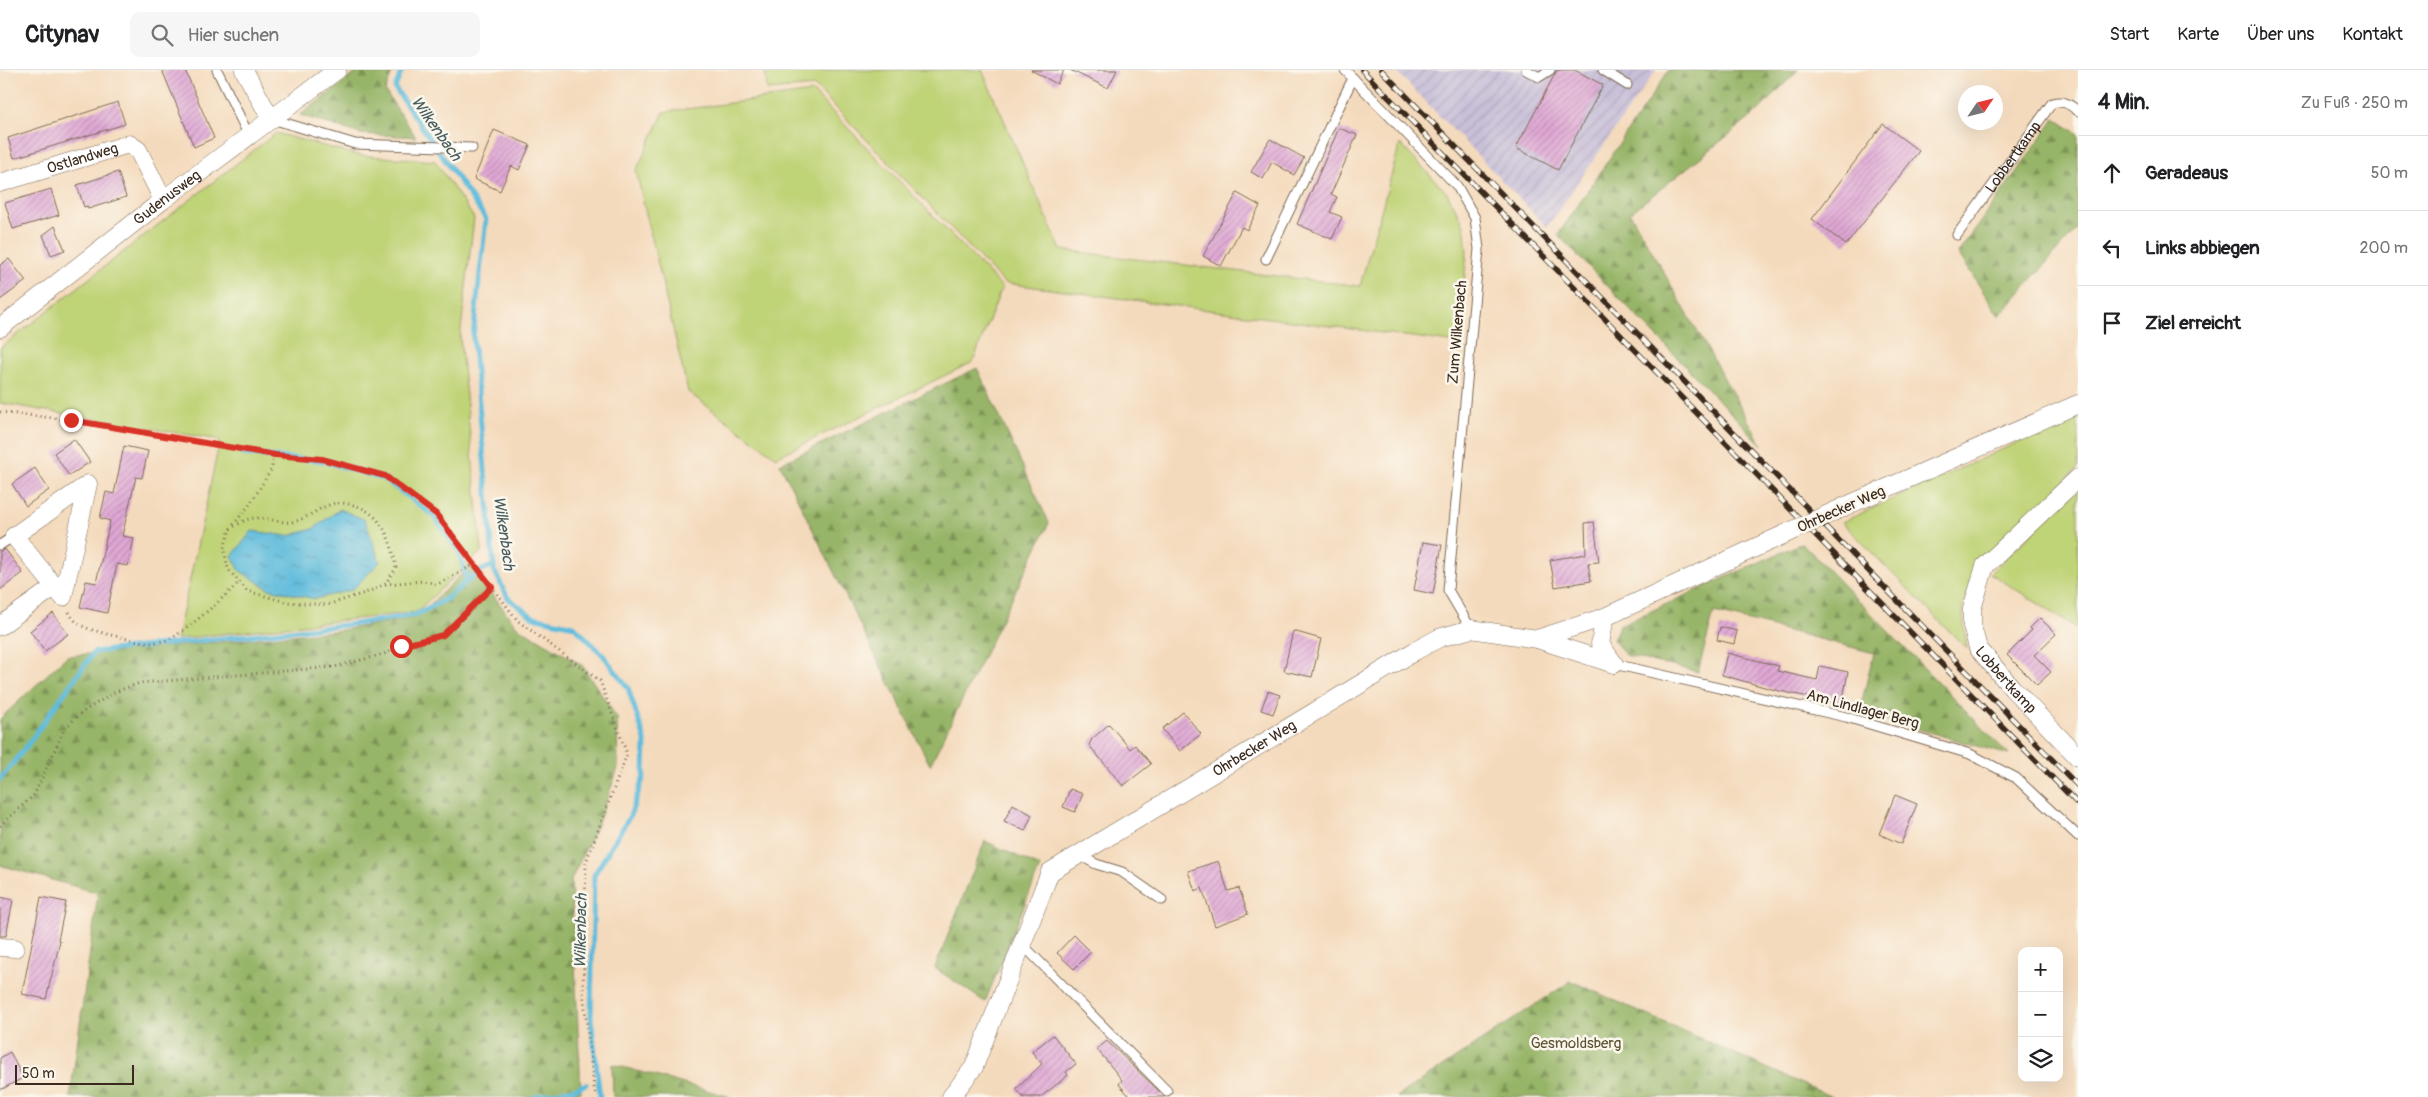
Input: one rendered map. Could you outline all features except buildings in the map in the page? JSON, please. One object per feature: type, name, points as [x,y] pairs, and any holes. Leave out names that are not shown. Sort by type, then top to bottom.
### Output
[{"type":"street","points":[[244,70],[271,119]]},
{"type":"street","name":"Gudenusweg","points":[[0,328],[163,200],[338,70]]},
{"type":"street","name":"Ostlandweg","points":[[0,183],[129,144],[138,150],[163,200]]},
{"type":"street","name":"Ohrbecker Weg","points":[[1537,640],[1605,617],[1846,506],[2078,404]]},
{"type":"street","name":"Lobbertkamp","points":[[2078,478],[1986,566],[1972,608],[1972,626],[1978,648],[2012,688],[2078,757]]},
{"type":"street","points":[[0,626],[58,592],[88,484],[7,540],[58,592]]},
{"type":"street","points":[[1605,617],[1600,644],[1614,664]]},
{"type":"street","name":"Ohrbecker Weg","points":[[951,1097],[974,1067],[1021,942],[1050,872],[1415,650],[1439,638],[1472,629],[1537,640],[1614,664]]},
{"type":"lane","points":[[217,70],[249,136]]},
{"type":"lane","name":"Zum Wilkenbach","points":[[1344,70],[1457,186],[1475,218],[1479,249],[1448,590],[1472,629]]},
{"type":"lane","points":[[1526,70],[1540,77],[1550,70]]},
{"type":"lane","points":[[1603,70],[1627,85]]},
{"type":"lane","points":[[1266,259],[1353,78]]},
{"type":"lane","name":"Lobbertkamp","points":[[1957,235],[2052,103],[2060,101],[2068,103],[2078,112]]},
{"type":"lane","points":[[271,119],[355,144],[472,148]]},
{"type":"lane","name":"Am Lindlager Berg","points":[[1614,664],[1846,717],[1970,754],[2016,778],[2078,836]]},
{"type":"lane","points":[[1079,855],[1096,864],[1122,872],[1162,900]]},
{"type":"lane","points":[[1021,942],[1167,1091]]},
{"type":"path","points":[[0,412],[71,420],[275,455],[322,459],[385,476],[436,514],[518,621],[600,681],[627,754],[586,862],[583,991],[596,1097]]},
{"type":"path","points":[[275,455],[271,470],[250,504],[230,529],[224,548],[228,569],[247,591],[286,602],[327,605],[368,592],[385,584],[423,581],[438,584],[474,564]]},
{"type":"path","points":[[230,529],[253,518],[284,522],[297,521],[338,503],[366,510],[383,525],[393,550],[396,568],[385,584]]},
{"type":"path","points":[[58,592],[73,620],[83,628],[124,638],[152,642],[168,639],[226,596],[239,582]]},
{"type":"path","points":[[0,826],[34,795],[65,728],[82,713],[115,692],[140,683],[334,667],[384,654],[401,646],[443,635],[492,587]]},
{"type":"shaded area","points":[[1395,70],[1656,70],[1547,227]]},
{"type":"green space","points":[[360,70],[393,70],[385,91],[416,137],[361,134],[300,115]]},
{"type":"green space","points":[[765,70],[982,70],[1061,250],[1360,286],[1400,144],[1447,193],[1464,225],[1467,252],[1458,343],[1004,283],[815,86],[767,90]]},
{"type":"green space","points":[[1669,70],[1798,70],[1754,115],[1630,213],[1762,445],[1558,235]]},
{"type":"green space","points":[[813,92],[1002,287],[973,362],[776,457],[688,392],[636,171],[664,112]]},
{"type":"green space","points":[[2055,118],[2078,134],[2078,228],[1999,316],[1958,253]]},
{"type":"green space","points":[[276,133],[357,155],[435,161],[474,218],[460,338],[482,551],[416,612],[177,639],[220,440],[0,403],[0,348]]},
{"type":"green space","points":[[977,368],[1049,523],[930,765],[780,464]]},
{"type":"green space","points":[[2078,415],[2078,468],[1981,562],[1962,608],[1967,649],[1842,522]]},
{"type":"green space","points":[[2078,489],[2078,629],[1990,573]]},
{"type":"green space","points":[[1802,543],[2009,755],[1859,712],[1874,653],[1714,612],[1698,672],[1625,655],[1613,639],[1620,625]]},
{"type":"green space","points":[[471,565],[516,626],[582,665],[617,718],[618,768],[600,818],[571,880],[581,1092],[560,1097],[70,1097],[98,893],[0,865],[0,719],[67,656],[336,631],[417,617]]},
{"type":"green space","points":[[985,841],[1040,867],[985,1002],[935,968]]},
{"type":"green space","name":"Gesmoldsberg","points":[[1571,981],[1832,1097],[1397,1097]]},
{"type":"green space","points":[[612,1064],[731,1097],[613,1097]]},
{"type":"water","points":[[340,509],[365,520],[380,562],[352,590],[315,599],[269,589],[240,571],[232,556],[252,531],[288,536],[313,529]]},
{"type":"waterway","name":"Wilkenbach","points":[[402,70],[395,88],[486,219],[473,337],[494,570],[508,598],[533,617],[574,626],[603,655],[628,688],[645,740],[644,776],[630,816],[594,875],[591,1017],[600,1097]]},
{"type":"waterway","points":[[243,454],[323,461],[384,479],[434,516],[459,552],[467,580]]},
{"type":"waterway","points":[[482,570],[494,565]]},
{"type":"waterway","points":[[0,779],[26,747],[94,652],[355,624],[415,615],[446,599],[478,572]]},
{"type":"waterway","points":[[535,1097],[578,1088],[586,1084]]},
{"type":"railway","points":[[1362,70],[2078,804]]},
{"type":"railway","points":[[1381,70],[2078,786]]},
{"type":"route","points":[[71,420],[275,455],[322,459],[385,476],[436,514],[492,587],[456,625],[443,635],[401,646]]}]
